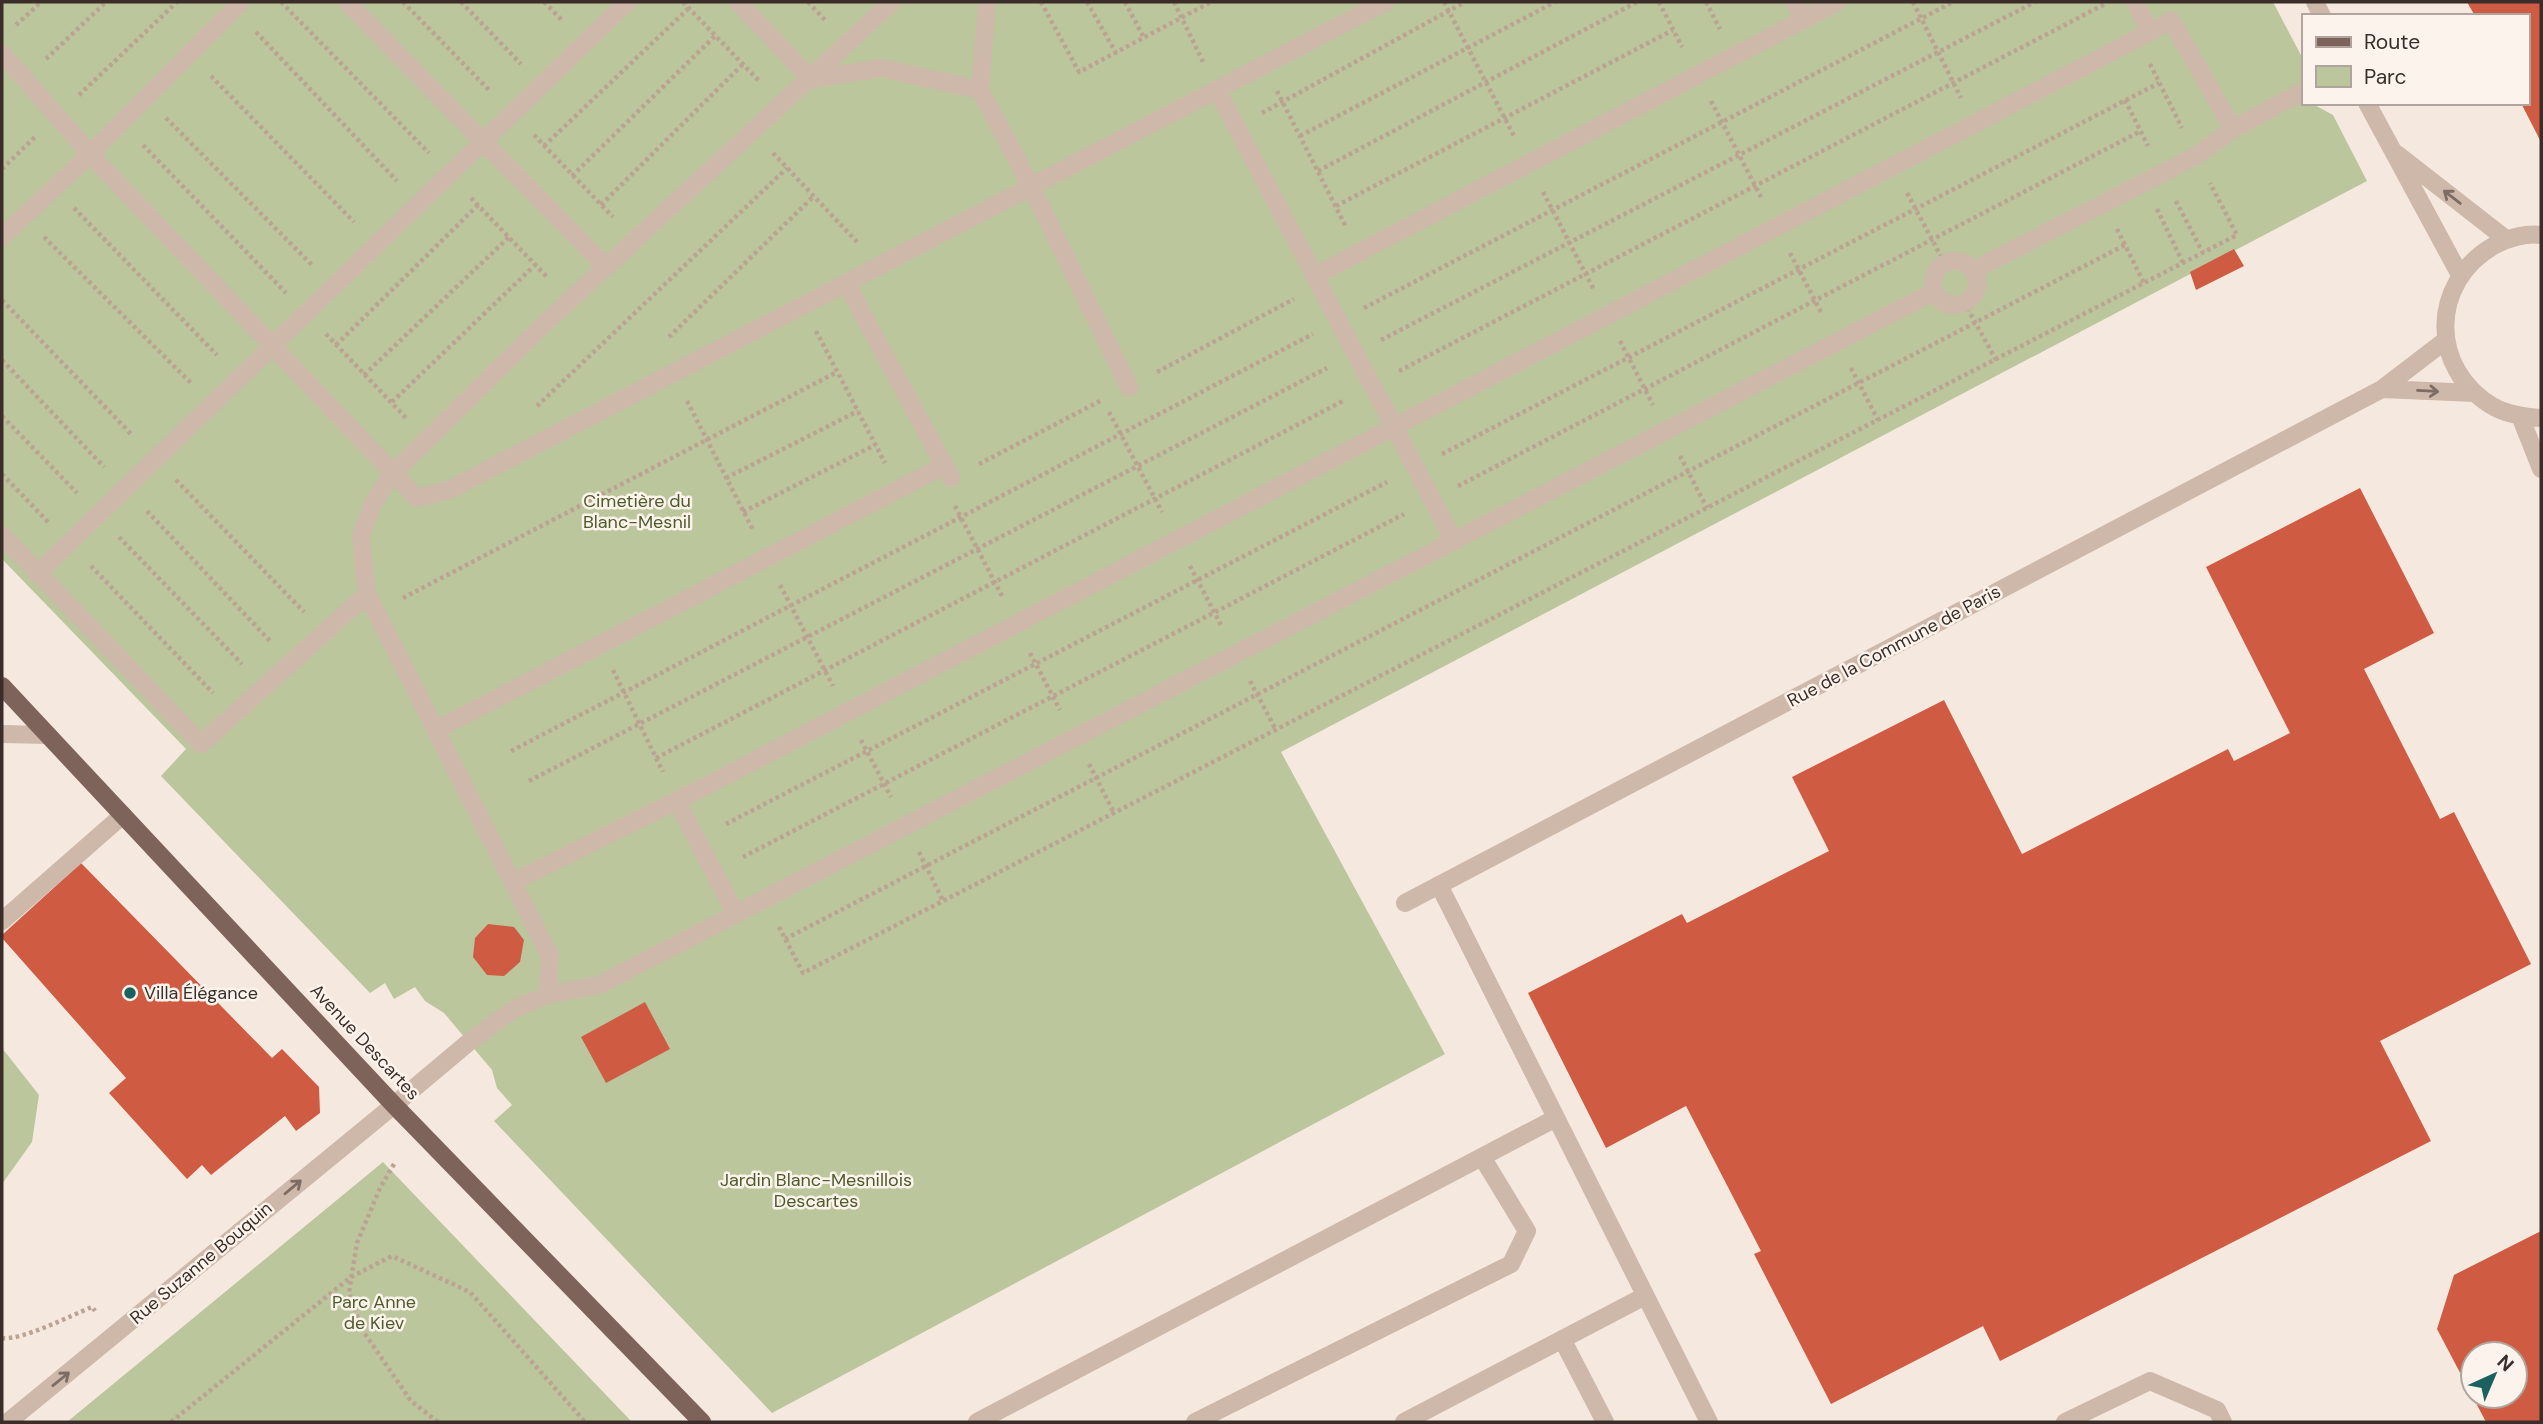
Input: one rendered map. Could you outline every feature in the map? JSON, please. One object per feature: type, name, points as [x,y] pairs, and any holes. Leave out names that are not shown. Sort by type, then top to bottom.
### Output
[{"type":"main road","name":"Avenue Descartes","points":[[2,686],[394,1105],[702,1422]]},
{"type":"street","points":[[347,2],[606,267]]},
{"type":"street","points":[[37,574],[627,2]]},
{"type":"street","points":[[738,2],[811,79]]},
{"type":"street","points":[[547,995],[550,956],[367,594],[361,536],[373,503],[392,474],[542,326],[892,2]]},
{"type":"street","points":[[987,2],[981,90],[1129,387]]},
{"type":"street","points":[[2,53],[90,154],[417,498],[449,490],[1385,2]]},
{"type":"street","points":[[1794,2],[1804,18]]},
{"type":"street","points":[[1315,275],[1837,2]]},
{"type":"street","points":[[2135,2],[2144,35]]},
{"type":"street","points":[[2,237],[90,154],[238,5]]},
{"type":"street","points":[[513,882],[847,712],[2171,20],[2234,129]]},
{"type":"street","points":[[811,79],[882,68],[981,90]]},
{"type":"street","points":[[1217,90],[1454,541]]},
{"type":"street","points":[[1974,270],[2196,156],[2234,129],[2302,92]]},
{"type":"street","points":[[2368,105],[2460,275]]},
{"type":"street","points":[[2391,149],[2506,239]]},
{"type":"street","points":[[2541,235],[2506,239],[2480,254],[2460,275],[2450,295],[2445,317],[2446,340],[2456,369],[2474,393],[2496,408],[2521,416],[2541,418]]},
{"type":"street","points":[[1951,260],[1964,261],[1974,270],[1978,285],[1972,299],[1958,306],[1943,303],[1933,292],[1932,278],[1938,266],[1951,260]]},
{"type":"street","points":[[436,730],[898,489],[948,472],[846,283]]},
{"type":"street","name":"Rue Suzanne Bouquin","points":[[8,1422],[469,1042],[514,1009],[547,995],[599,985],[1933,292]]},
{"type":"street","name":"Rue de la Commune de Paris","points":[[1405,903],[2382,389],[2446,340]]},
{"type":"street","points":[[2382,389],[2474,393]]},
{"type":"street","points":[[2521,416],[2541,469]]},
{"type":"street","points":[[2,535],[201,744],[367,594]]},
{"type":"street","points":[[2,734],[48,734]]},
{"type":"street","points":[[676,800],[736,914]]},
{"type":"street","points":[[2,921],[123,815]]},
{"type":"street","points":[[1439,886],[1709,1422]]},
{"type":"street","points":[[977,1422],[1556,1118]]},
{"type":"street","points":[[1195,1422],[1511,1265],[1527,1231],[1482,1157]]},
{"type":"street","points":[[1404,1422],[1437,1415],[1563,1339],[1645,1296]]},
{"type":"street","points":[[1563,1339],[1605,1422]]},
{"type":"street","points":[[2065,1422],[2150,1381],[2217,1410],[2223,1422]]},
{"type":"path","points":[[11,29],[40,2]]},
{"type":"path","points":[[25,79],[106,2]]},
{"type":"path","points":[[2,169],[177,2]]},
{"type":"path","points":[[461,2],[541,85]]},
{"type":"path","points":[[683,2],[783,105]]},
{"type":"path","points":[[1041,2],[1079,72],[1212,2]]},
{"type":"path","points":[[1087,2],[1116,53]]},
{"type":"path","points":[[1125,2],[1144,38]]},
{"type":"path","points":[[1174,2],[1217,90]]},
{"type":"path","points":[[1444,2],[1707,508]]},
{"type":"path","points":[[1236,127],[1465,2]]},
{"type":"path","points":[[1300,136],[1555,2]]},
{"type":"path","points":[[1318,171],[1637,2]]},
{"type":"path","points":[[1913,2],[1974,124]]},
{"type":"path","points":[[511,751],[1953,2]]},
{"type":"path","points":[[529,781],[2035,2]]},
{"type":"path","points":[[238,5],[419,204]]},
{"type":"path","points":[[544,146],[689,8]]},
{"type":"path","points":[[1336,206],[1673,30]]},
{"type":"path","points":[[765,899],[803,973],[2237,235],[2196,156],[2144,35]]},
{"type":"path","points":[[572,176],[715,36]]},
{"type":"path","points":[[190,54],[377,245]]},
{"type":"path","points":[[601,205],[743,64]]},
{"type":"path","points":[[1264,65],[1359,252]]},
{"type":"path","points":[[146,98],[334,287]]},
{"type":"path","points":[[121,122],[427,440]]},
{"type":"path","points":[[754,131],[879,265]]},
{"type":"path","points":[[1893,166],[1944,263]]},
{"type":"path","points":[[528,414],[787,167]]},
{"type":"path","points":[[2144,183],[2183,263]]},
{"type":"path","points":[[54,188],[240,378]]},
{"type":"path","points":[[665,341],[814,196]]},
{"type":"path","points":[[2105,203],[2144,283]]},
{"type":"path","points":[[336,345],[478,205]]},
{"type":"path","points":[[24,216],[213,404]]},
{"type":"path","points":[[364,375],[509,237]]},
{"type":"path","points":[[785,939],[2125,245]]},
{"type":"path","points":[[392,402],[536,265]]},
{"type":"path","points":[[1964,302],[1996,360]]},
{"type":"path","points":[[803,305],[898,489]]},
{"type":"path","points":[[376,612],[837,372]]},
{"type":"path","points":[[673,373],[943,901]]},
{"type":"path","points":[[726,478],[858,411]]},
{"type":"path","points":[[2,416],[264,687]]},
{"type":"path","points":[[743,512],[875,445]]},
{"type":"path","points":[[2,474],[233,714]]},
{"type":"path","points":[[600,645],[676,800]]},
{"type":"path","points":[[394,1164],[380,1188],[357,1243],[349,1292],[360,1328],[411,1401],[438,1422]]},
{"type":"path","points":[[171,1422],[351,1277],[392,1256],[470,1292],[585,1422]]},
{"type":"path","points":[[2,1338],[24,1334],[92,1307],[115,1335]]},
{"type":"green space","name":"Cimetière du Blanc-Mesnil","points":[[2,2],[2273,2],[2302,57],[2302,105],[2315,105],[2333,115],[2367,181],[1281,752],[1445,1054],[772,1413],[494,1121],[512,1105],[497,1088],[492,1070],[444,1013],[425,1001],[415,987],[394,999],[385,983],[370,993],[161,776],[186,749],[2,559]]},
{"type":"green space","points":[[2,1048],[39,1095],[32,1142],[2,1184]]},
{"type":"green space","name":"Parc Anne de Kiev","points":[[383,1162],[632,1422],[67,1422]]},
{"type":"building","points":[[2467,2],[2541,2],[2541,142],[2522,105],[2529,105],[2529,14],[2474,14]]},
{"type":"building","points":[[2234,249],[2244,266],[2196,290],[2190,272]]},
{"type":"building","points":[[2360,488],[2434,633],[2364,669],[2440,819],[2454,812],[2531,964],[2380,1041],[2431,1141],[2000,1361],[1983,1326],[1831,1404],[1754,1254],[1761,1251],[1686,1106],[1606,1148],[1528,993],[1682,914],[1687,923],[1829,851],[1792,777],[1944,700],[2022,854],[2228,749],[2234,761],[2290,733],[2206,567]]},
{"type":"building","name":"Villa Élégance","points":[[81,863],[272,1058],[282,1049],[319,1087],[320,1113],[296,1131],[285,1116],[211,1175],[202,1165],[187,1179],[109,1093],[126,1078],[2,938],[2,935]]},
{"type":"building","points":[[488,924],[514,927],[524,940],[520,962],[504,976],[487,975],[473,957],[475,938]]},
{"type":"building","points":[[645,1002],[670,1049],[606,1083],[581,1037]]},
{"type":"building","points":[[2541,1231],[2541,1422],[2486,1422],[2480,1410],[2529,1410],[2529,1340],[2459,1340],[2459,1371],[2437,1329],[2454,1275]]},
{"type":"place","name":"Villa Élégance","points":[[130,993]]},
{"type":"park label","name":"Jardin Blanc-Mesnillois Descartes","points":[[816,1190]]}]
